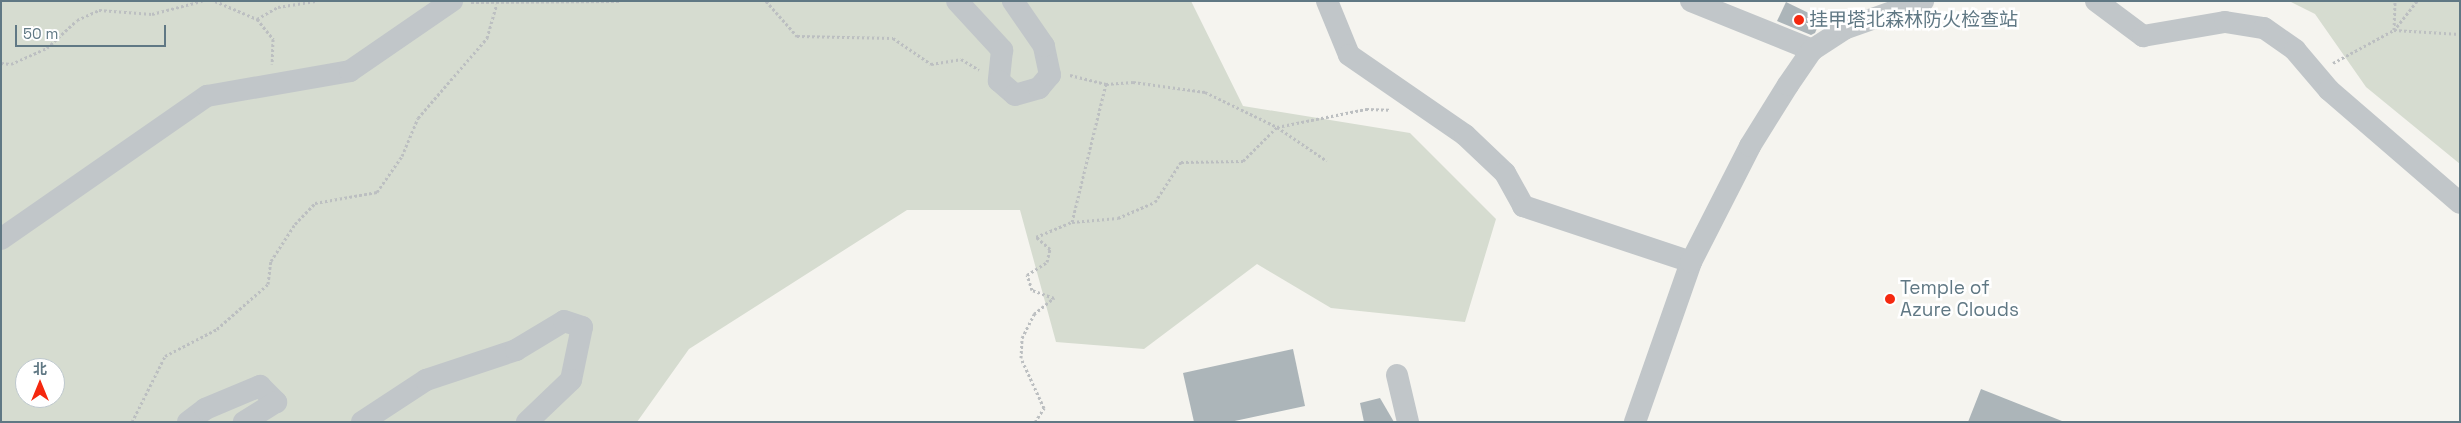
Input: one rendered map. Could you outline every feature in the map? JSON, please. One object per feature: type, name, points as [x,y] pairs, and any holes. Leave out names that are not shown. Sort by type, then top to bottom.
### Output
[{"type":"street","points":[[957,1],[1002,50],[999,81],[1015,94],[1039,88],[1050,75],[1044,46],[1013,1]]},
{"type":"street","points":[[1327,1],[1349,55],[1426,110],[1465,135],[1505,173],[1524,206],[1691,262]]},
{"type":"street","points":[[1690,1],[1812,50]]},
{"type":"street","points":[[1635,422],[1691,262],[1750,146],[1812,50],[1844,30],[1923,1]]},
{"type":"street","points":[[2096,1],[2143,36],[2226,22],[2264,28],[2296,50],[2321,76],[2329,90],[2460,203]]},
{"type":"street","points":[[1,239],[207,96],[350,71],[451,2]]},
{"type":"street","points":[[362,422],[426,380],[516,350],[564,322],[582,326],[571,380],[527,422]]},
{"type":"street","points":[[1397,375],[1408,422]]},
{"type":"street","points":[[188,422],[204,409],[260,386],[276,402],[244,422]]},
{"type":"path","points":[[1,63],[11,64],[47,48],[78,20],[99,10],[152,14],[202,1]]},
{"type":"path","points":[[215,1],[257,19],[273,39],[273,62],[260,87]]},
{"type":"path","points":[[257,19],[278,7],[316,1]]},
{"type":"path","points":[[451,2],[497,4],[620,1]]},
{"type":"path","points":[[766,1],[797,36],[892,38],[931,64],[962,60],[999,81]]},
{"type":"path","points":[[2394,30],[2395,1]]},
{"type":"path","points":[[2321,76],[2338,58],[2394,30],[2417,1]]},
{"type":"path","points":[[132,422],[165,356],[217,329],[268,284],[271,262],[294,224],[315,203],[377,192],[402,156],[418,118],[488,38],[497,4]]},
{"type":"path","points":[[2394,30],[2460,34]]},
{"type":"path","points":[[1050,75],[1106,84],[1133,82],[1205,92],[1277,127],[1327,161]]},
{"type":"path","points":[[1072,222],[1106,84]]},
{"type":"path","points":[[1035,422],[1044,408],[1021,358],[1022,338],[1034,314],[1054,298],[1032,290],[1027,275],[1047,262],[1050,249],[1036,237],[1072,222],[1118,218],[1156,202],[1181,162],[1243,161],[1277,127],[1366,109],[1426,110]]},
{"type":"shaded area","points":[[1,1],[1191,1],[1243,106],[1410,133],[1496,219],[1465,322],[1331,308],[1257,264],[1144,349],[1056,342],[1020,210],[907,210],[689,349],[637,422],[1,422]]},
{"type":"shaded area","points":[[2289,1],[2460,1],[2460,164],[2366,87],[2315,14]]},
{"type":"building","name":"挂甲塔北森林防火检查站","points":[[1786,2],[1821,19],[1815,33],[1811,35],[1777,21]]},
{"type":"building","points":[[1293,349],[1305,406],[1230,422],[1194,422],[1183,373]]},
{"type":"building","points":[[1981,389],[2062,421],[2062,422],[1968,422]]},
{"type":"building","points":[[1380,398],[1394,422],[1364,422],[1360,403]]},
{"type":"place","name":"挂甲塔北森林防火检查站","points":[[1799,20]]},
{"type":"place","name":"Temple of Azure Clouds","points":[[1890,299]]}]
